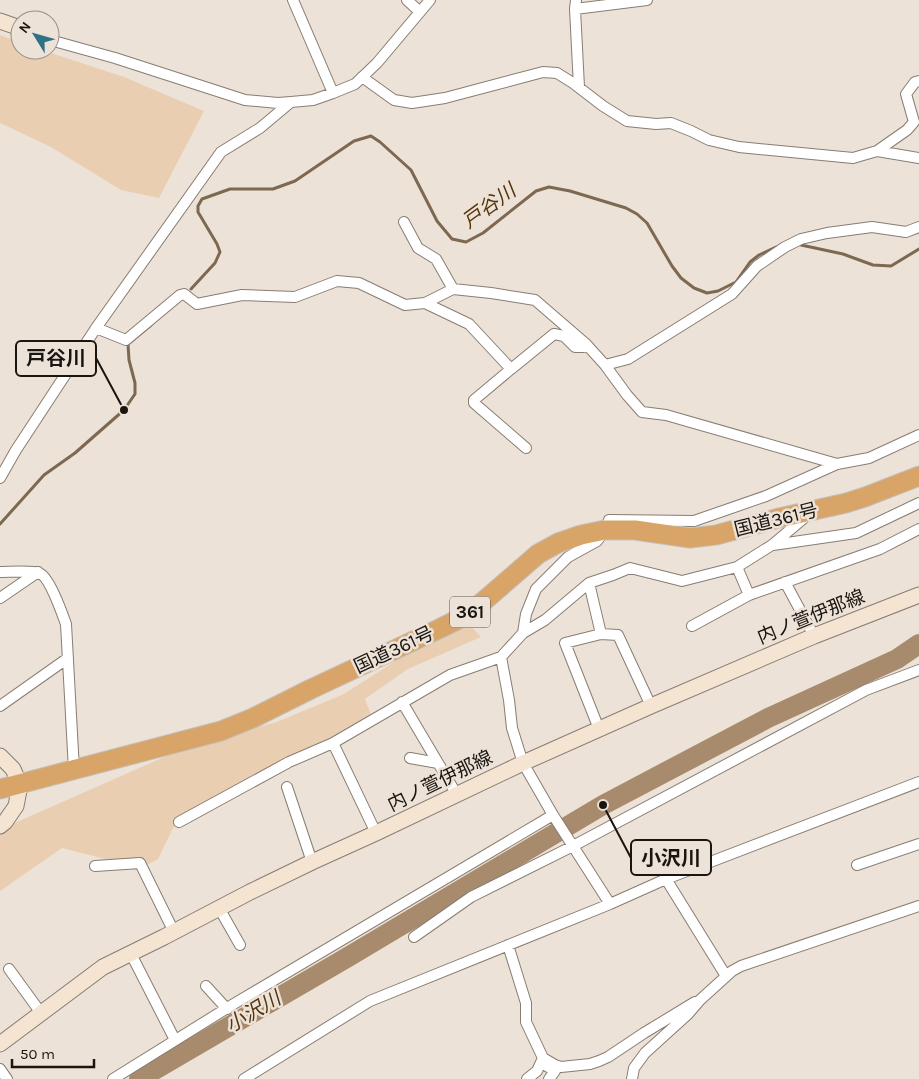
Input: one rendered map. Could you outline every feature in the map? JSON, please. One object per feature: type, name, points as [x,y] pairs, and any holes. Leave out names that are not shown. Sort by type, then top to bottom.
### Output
[{"type":"highway","name":"国道361号","points":[[0,789],[222,731],[253,718],[311,688],[465,616],[538,554],[558,543],[605,530],[634,530],[690,538],[716,536],[865,497],[919,476]]},
{"type":"main road","name":"内ノ萱伊那線","points":[[0,1044],[103,967],[312,862],[376,834],[523,763],[651,706],[814,636],[919,595]]},
{"type":"main road","points":[[0,756],[13,770],[20,785],[16,806],[0,826]]},
{"type":"street","points":[[293,0],[333,93]]},
{"type":"street","points":[[408,0],[420,12]]},
{"type":"street","points":[[60,43],[115,58],[245,100],[278,103],[313,100],[355,84],[377,63],[430,0]]},
{"type":"street","points":[[579,88],[575,4],[647,0]]},
{"type":"street","points":[[362,77],[394,100],[412,103],[445,98],[543,72],[557,73],[602,106],[627,121],[656,124],[671,123],[691,130],[709,140],[739,147],[853,158],[877,151],[907,130],[914,122],[906,94],[915,82],[919,81]]},
{"type":"street","points":[[0,478],[16,450],[96,328],[221,152],[260,128],[291,102]]},
{"type":"street","points":[[877,151],[919,158]]},
{"type":"street","points":[[404,222],[418,248],[436,259],[453,289]]},
{"type":"street","points":[[605,365],[628,359],[732,294],[757,266],[785,247],[801,239],[827,233],[872,227],[906,232],[919,227]]},
{"type":"street","points":[[96,328],[126,340],[180,295],[184,294],[197,304],[242,295],[295,297],[337,280],[359,283],[405,305],[425,303],[453,289],[535,300],[586,344],[642,412],[666,415],[837,464]]},
{"type":"street","points":[[425,303],[469,324],[511,369]]},
{"type":"street","points":[[526,448],[474,403],[474,400],[554,334],[564,336],[575,347],[586,344]]},
{"type":"street","points":[[523,633],[526,614],[536,589],[568,557],[598,541],[605,530],[608,520],[694,521],[766,496],[837,464],[869,458],[919,435]]},
{"type":"street","points":[[772,546],[856,532],[919,503]]},
{"type":"street","points":[[178,822],[289,762],[333,743],[450,675],[501,657],[523,633],[545,620],[589,583],[613,576],[630,568],[682,581],[736,567],[772,546],[803,519],[807,512]]},
{"type":"street","points":[[692,626],[748,595],[880,549],[919,528]]},
{"type":"street","points":[[736,567],[748,595]]},
{"type":"street","points":[[0,572],[38,572],[45,576],[61,610],[66,624],[74,770]]},
{"type":"street","points":[[0,598],[38,572]]},
{"type":"street","points":[[785,582],[814,636]]},
{"type":"street","points":[[589,583],[601,634]]},
{"type":"street","points":[[599,729],[564,643],[601,634],[618,636],[651,706]]},
{"type":"street","points":[[501,657],[510,700],[512,728],[523,763],[610,904]]},
{"type":"street","points":[[0,706],[68,658]]},
{"type":"street","points":[[414,937],[471,897],[573,846],[866,690],[919,670]]},
{"type":"street","points":[[402,702],[457,795]]},
{"type":"street","points":[[333,743],[376,834]]},
{"type":"street","points":[[410,758],[438,763]]},
{"type":"street","points":[[244,1079],[370,1002],[610,904],[666,879],[919,782]]},
{"type":"street","points":[[287,787],[312,862]]},
{"type":"street","points":[[113,1079],[175,1040],[554,816]]},
{"type":"street","points":[[857,864],[919,844]]},
{"type":"street","points":[[95,866],[140,863],[174,932]]},
{"type":"street","points":[[666,879],[726,976]]},
{"type":"street","points":[[632,1079],[634,1068],[645,1054],[732,971],[741,966],[919,906]]},
{"type":"street","points":[[219,908],[240,946]]},
{"type":"street","points":[[508,945],[526,1003],[526,1022],[542,1061],[555,1071],[549,1079]]},
{"type":"street","points":[[131,954],[175,1040]]},
{"type":"street","points":[[9,969],[41,1013]]},
{"type":"street","points":[[206,986],[227,1009]]},
{"type":"street","points":[[542,1061],[561,1067],[590,1064],[599,1061],[700,1000]]},
{"type":"street","points":[[526,1079],[537,1071],[542,1061]]},
{"type":"street","points":[[0,1069],[8,1079]]},
{"type":"shaded area","points":[[0,35],[10,38],[10,60],[60,60],[60,56],[124,77],[204,111],[159,198],[121,190],[51,147],[0,123]]},
{"type":"shaded area","points":[[468,623],[481,637],[408,669],[365,699],[371,715],[358,730],[271,766],[173,828],[158,859],[141,868],[62,848],[0,891],[0,833],[17,822],[189,746],[277,722],[344,694],[431,638]]},
{"type":"waterway","name":"戸谷川","points":[[191,289],[215,263],[220,252],[198,212],[198,206],[202,199],[230,189],[273,189],[295,181],[354,141],[371,136],[411,170],[437,221],[452,239],[466,242],[483,233],[536,191],[549,187],[570,191],[626,208],[637,214],[647,223],[681,278],[694,288],[707,293],[718,291],[736,282],[750,262],[759,255],[776,247]]},
{"type":"waterway","name":"戸谷川","points":[[801,245],[843,254],[873,265],[891,266],[919,249]]},
{"type":"waterway","name":"戸谷川","points":[[0,524],[44,475],[75,453],[124,410],[135,394],[135,383],[129,360],[128,344],[151,325]]},
{"type":"waterway","name":"小沢川","points":[[139,1079],[603,805],[768,718],[897,659],[919,644]]},
{"type":"place","name":"戸谷川","points":[[124,410]]},
{"type":"place","name":"小沢川","points":[[603,805]]}]
